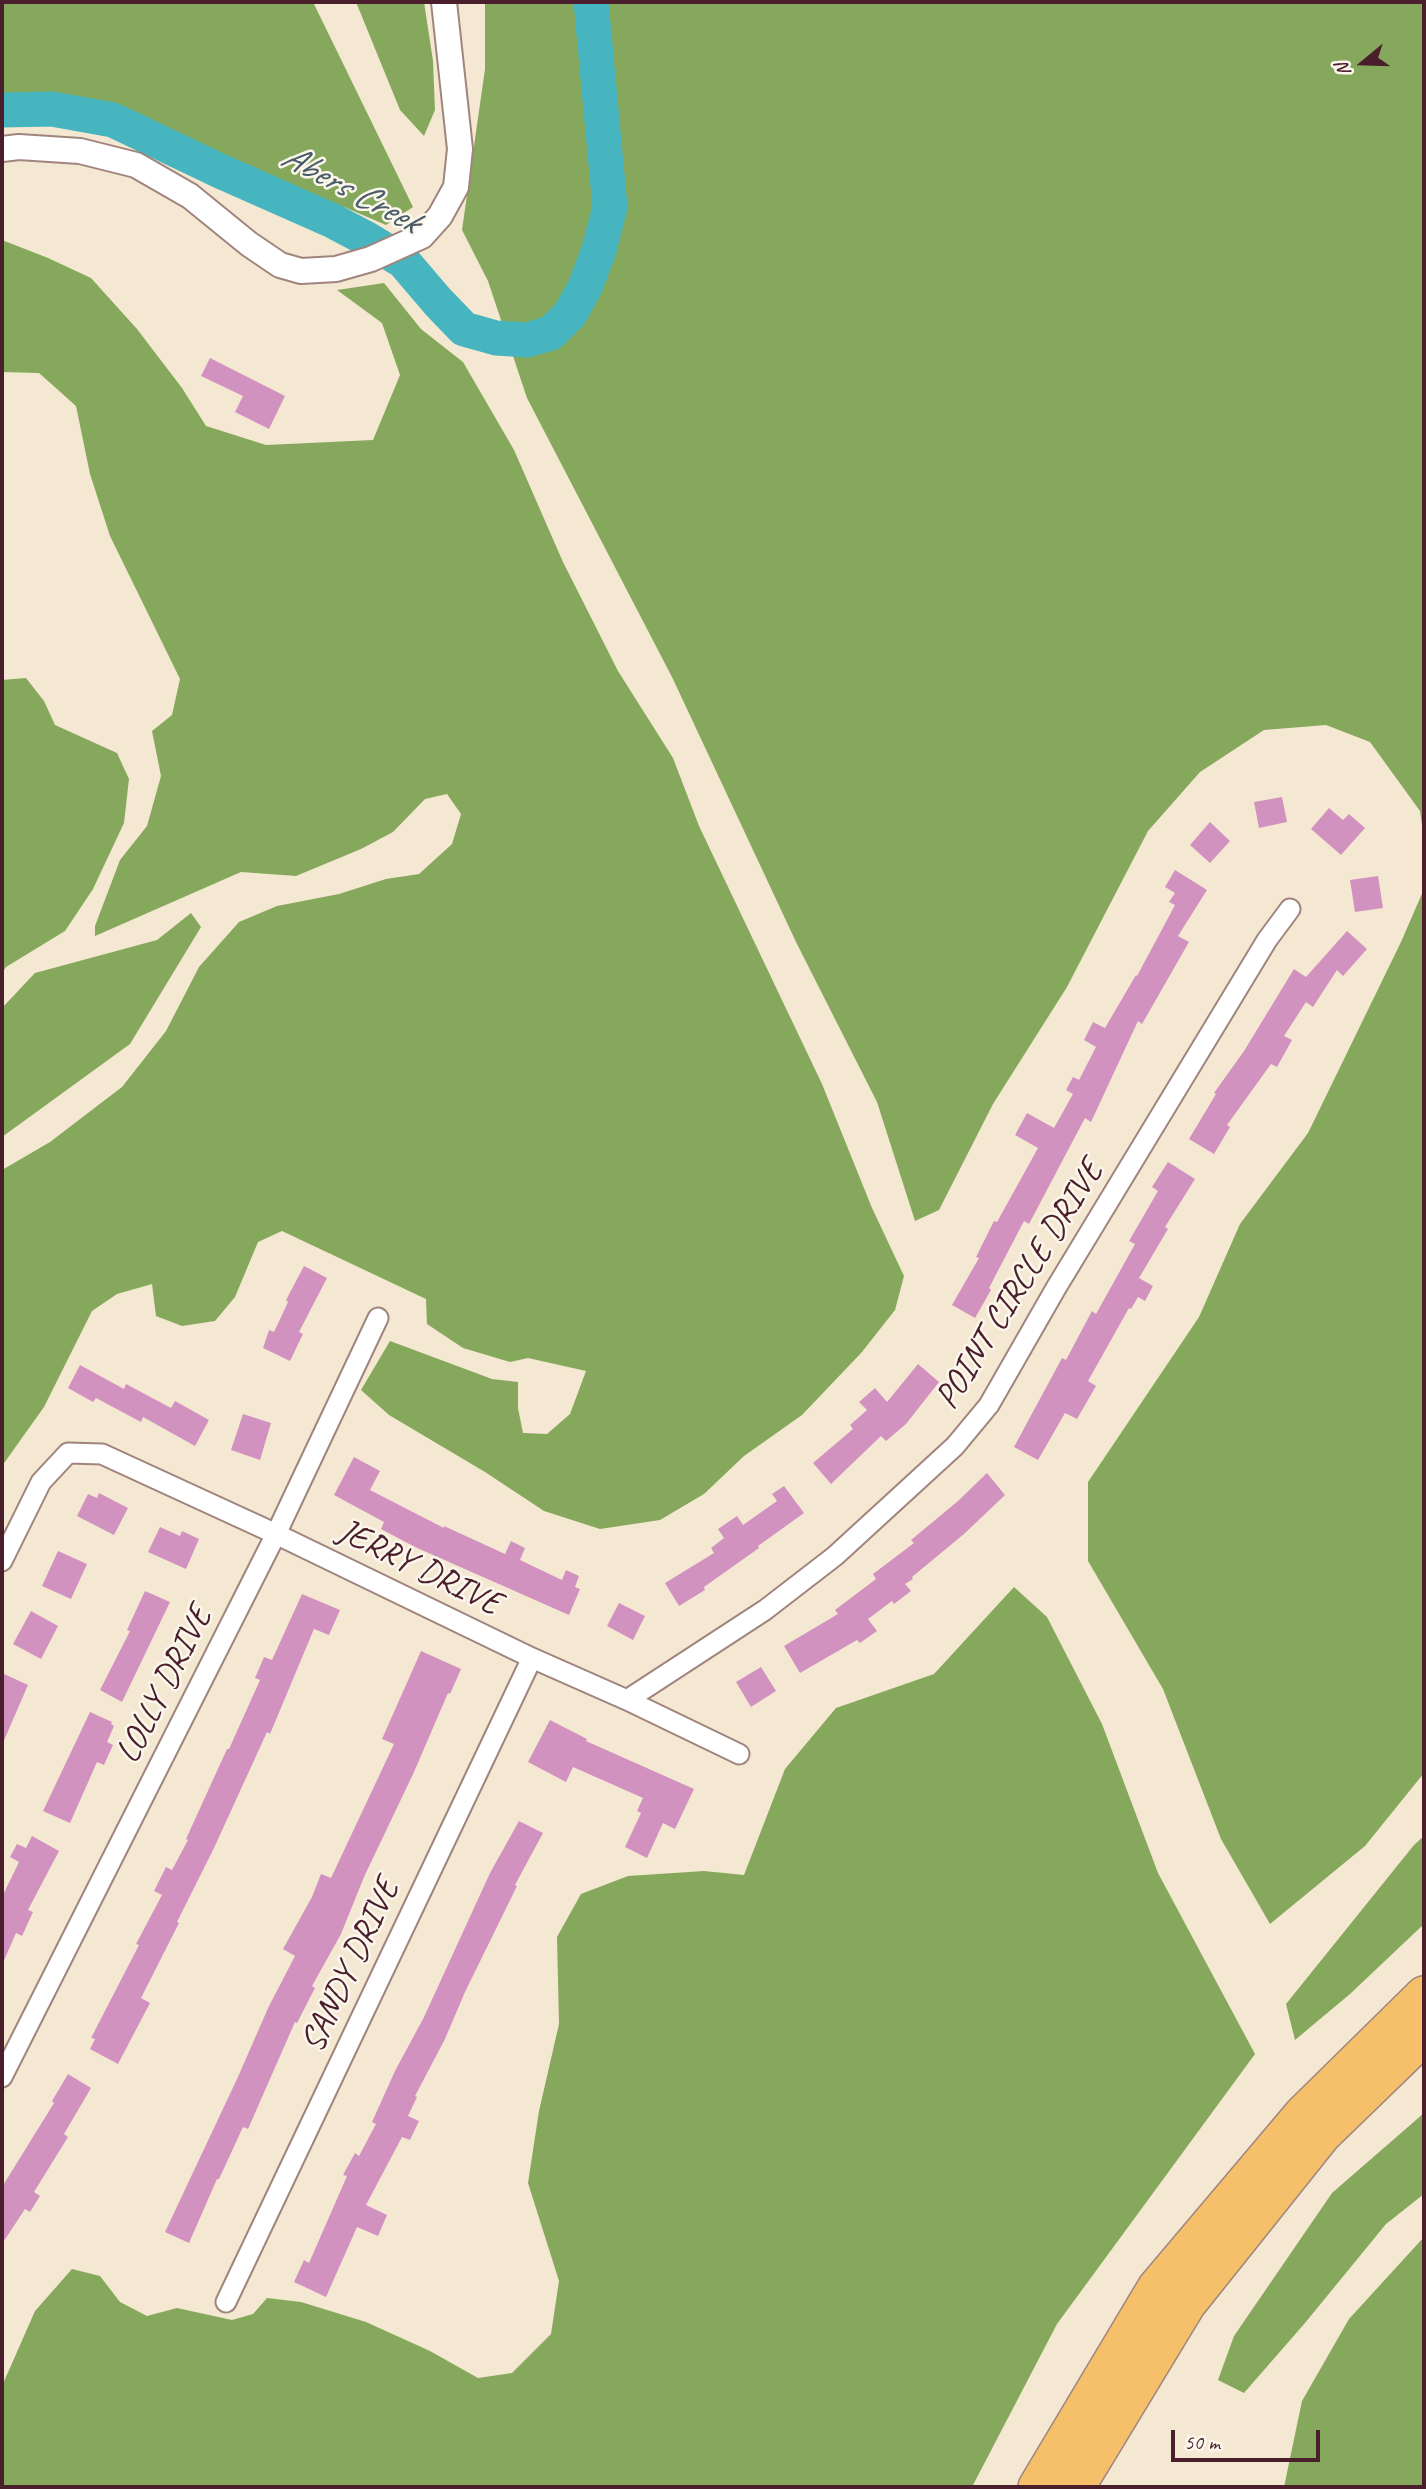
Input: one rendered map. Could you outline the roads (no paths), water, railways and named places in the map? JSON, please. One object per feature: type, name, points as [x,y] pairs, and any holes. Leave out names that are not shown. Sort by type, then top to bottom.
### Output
[{"type":"highway","points":[[1037,2487],[1156,2288],[1303,2114],[1424,1996]]},
{"type":"highway","points":[[1076,2487],[1187,2304],[1322,2135],[1424,2036]]},
{"type":"street","points":[[2,149],[19,147],[80,151],[136,165],[190,196],[249,244],[280,265],[301,271],[336,268],[371,259],[422,236],[440,216],[456,187],[460,149],[444,2]]},
{"type":"street","name":"POINT CIRCLE DRIVE","points":[[627,1700],[765,1610],[825,1563],[955,1446],[989,1405],[1056,1288],[1267,940],[1290,909]]},
{"type":"street","name":"LOLLY DRIVE","points":[[2,2077],[276,1534],[378,1318]]},
{"type":"street","name":"JERRY DRIVE","points":[[2,1561],[41,1482],[68,1454],[102,1454],[739,1754]]},
{"type":"street","name":"SANDY DRIVE","points":[[226,2302],[532,1658]]},
{"type":"waterway","name":"Abers Creek","points":[[2,110],[52,109],[113,120],[367,239],[403,261],[464,329],[496,338],[527,340],[551,333],[570,314],[585,287],[599,250],[610,207],[591,2]]}]
